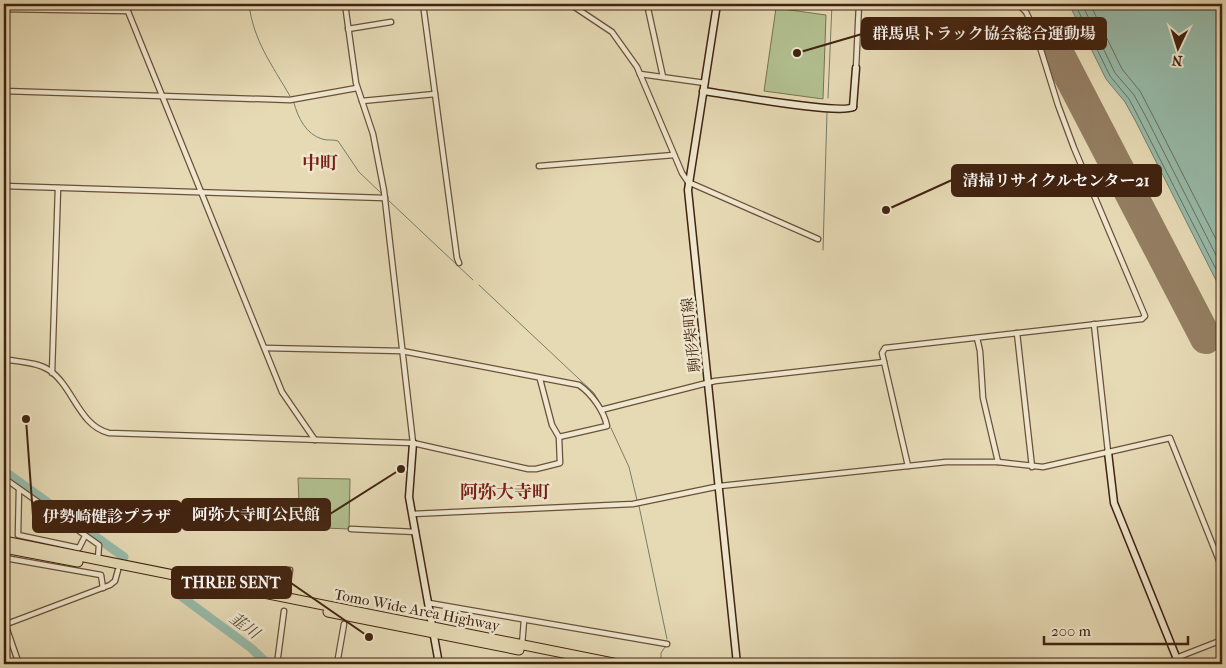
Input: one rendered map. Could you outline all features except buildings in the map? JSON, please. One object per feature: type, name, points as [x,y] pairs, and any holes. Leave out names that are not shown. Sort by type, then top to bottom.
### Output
[{"type":"highway","name":"Tomo Wide Area Highway","points":[[4,541],[286,598],[586,664]]},
{"type":"highway","name":"Tomo Wide Area Highway","points":[[4,548],[618,664]]},
{"type":"main road","name":"駒形柴町線","points":[[717,4],[688,182],[737,664]]},
{"type":"main road","points":[[704,87],[820,107],[850,109],[853,106],[856,68]]},
{"type":"main road","points":[[412,443],[409,485],[412,514],[439,664]]},
{"type":"main road","points":[[1108,452],[1114,503],[1177,661]]},
{"type":"street","points":[[125,4],[282,392],[315,440]]},
{"type":"street","points":[[345,4],[357,88],[378,154],[385,198],[412,443]]},
{"type":"street","points":[[423,4],[459,263]]},
{"type":"street","points":[[572,4],[612,32],[640,74],[674,155],[688,182],[818,239]]},
{"type":"street","points":[[647,4],[663,77]]},
{"type":"street","points":[[856,68],[859,4]]},
{"type":"street","points":[[908,466],[882,353],[885,348],[1142,319],[1144,315],[1074,148],[1058,105],[1035,31],[1026,12],[1018,4]]},
{"type":"street","points":[[4,9],[128,12]]},
{"type":"street","points":[[348,29],[391,22]]},
{"type":"street","points":[[640,74],[663,77],[704,87]]},
{"type":"street","points":[[4,91],[290,100],[357,88]]},
{"type":"street","points":[[362,102],[435,94]]},
{"type":"street","points":[[539,166],[674,155]]},
{"type":"street","points":[[4,186],[385,198]]},
{"type":"street","points":[[52,373],[58,188]]},
{"type":"street","points":[[1094,324],[1108,452]]},
{"type":"street","points":[[1017,333],[1032,467]]},
{"type":"street","points":[[977,338],[980,351],[982,398],[998,462]]},
{"type":"street","points":[[264,348],[402,352],[579,385],[593,397],[601,410],[607,426],[559,438]]},
{"type":"street","points":[[4,360],[36,365],[52,373],[89,420],[100,430],[109,433],[412,443],[536,469],[560,463],[559,438],[552,425],[540,379]]},
{"type":"street","points":[[601,410],[709,382],[884,362]]},
{"type":"street","points":[[412,514],[633,504],[720,486],[955,461],[998,462],[1043,468],[1170,438],[1222,568]]},
{"type":"street","points":[[4,478],[100,547],[98,561]]},
{"type":"street","points":[[19,489],[18,535],[79,548],[85,536]]},
{"type":"street","points":[[351,529],[416,532]]},
{"type":"street","points":[[19,664],[4,625],[4,560],[7,558],[101,575],[104,588]]},
{"type":"street","points":[[4,625],[104,588],[114,583],[118,570]]},
{"type":"street","points":[[286,598],[290,570]]},
{"type":"street","points":[[429,603],[668,644]]},
{"type":"street","points":[[276,664],[284,612]]},
{"type":"street","points":[[522,645],[524,620]]},
{"type":"street","points":[[337,664],[344,624]]},
{"type":"street","points":[[1177,661],[1222,640]]},
{"type":"shaded area","points":[[776,8],[826,15],[823,99],[764,91]]},
{"type":"shaded area","points":[[298,478],[350,479],[349,529],[300,527]]},
{"type":"water","points":[[1069,4],[1222,4],[1222,292],[1135,120],[1125,102],[1106,79]]},
{"type":"waterway","points":[[249,4],[259,41],[290,96]]},
{"type":"waterway","points":[[828,98],[832,4]]},
{"type":"waterway","points":[[294,103],[300,120],[307,129],[316,137],[338,141],[359,172],[382,194]]},
{"type":"waterway","points":[[823,250],[827,112]]},
{"type":"waterway","points":[[388,200],[473,280]]},
{"type":"waterway","points":[[479,285],[594,393],[601,405]]},
{"type":"waterway","points":[[611,428],[629,467],[637,500]]},
{"type":"waterway","name":"韮川","points":[[4,471],[124,557]]},
{"type":"waterway","points":[[639,506],[667,639]]},
{"type":"waterway","name":"韮川","points":[[178,594],[251,648],[268,664]]},
{"type":"waterway","points":[[661,664],[661,653],[665,647]]},
{"type":"runway","points":[[1052,42],[1206,338]]},
{"type":"place","name":"群馬県トラック協会総合運動場","points":[[797,53]]},
{"type":"place","name":"清掃リサイクルセンター21","points":[[886,210]]},
{"type":"place","name":"伊勢崎健診プラザ","points":[[26,419]]},
{"type":"place","name":"阿弥大寺町公民館","points":[[401,469]]},
{"type":"place","name":"THREE SENT","points":[[369,637]]},
{"type":"district","name":"中町","points":[[320,163]]},
{"type":"district","name":"阿弥大寺町","points":[[505,492]]}]
